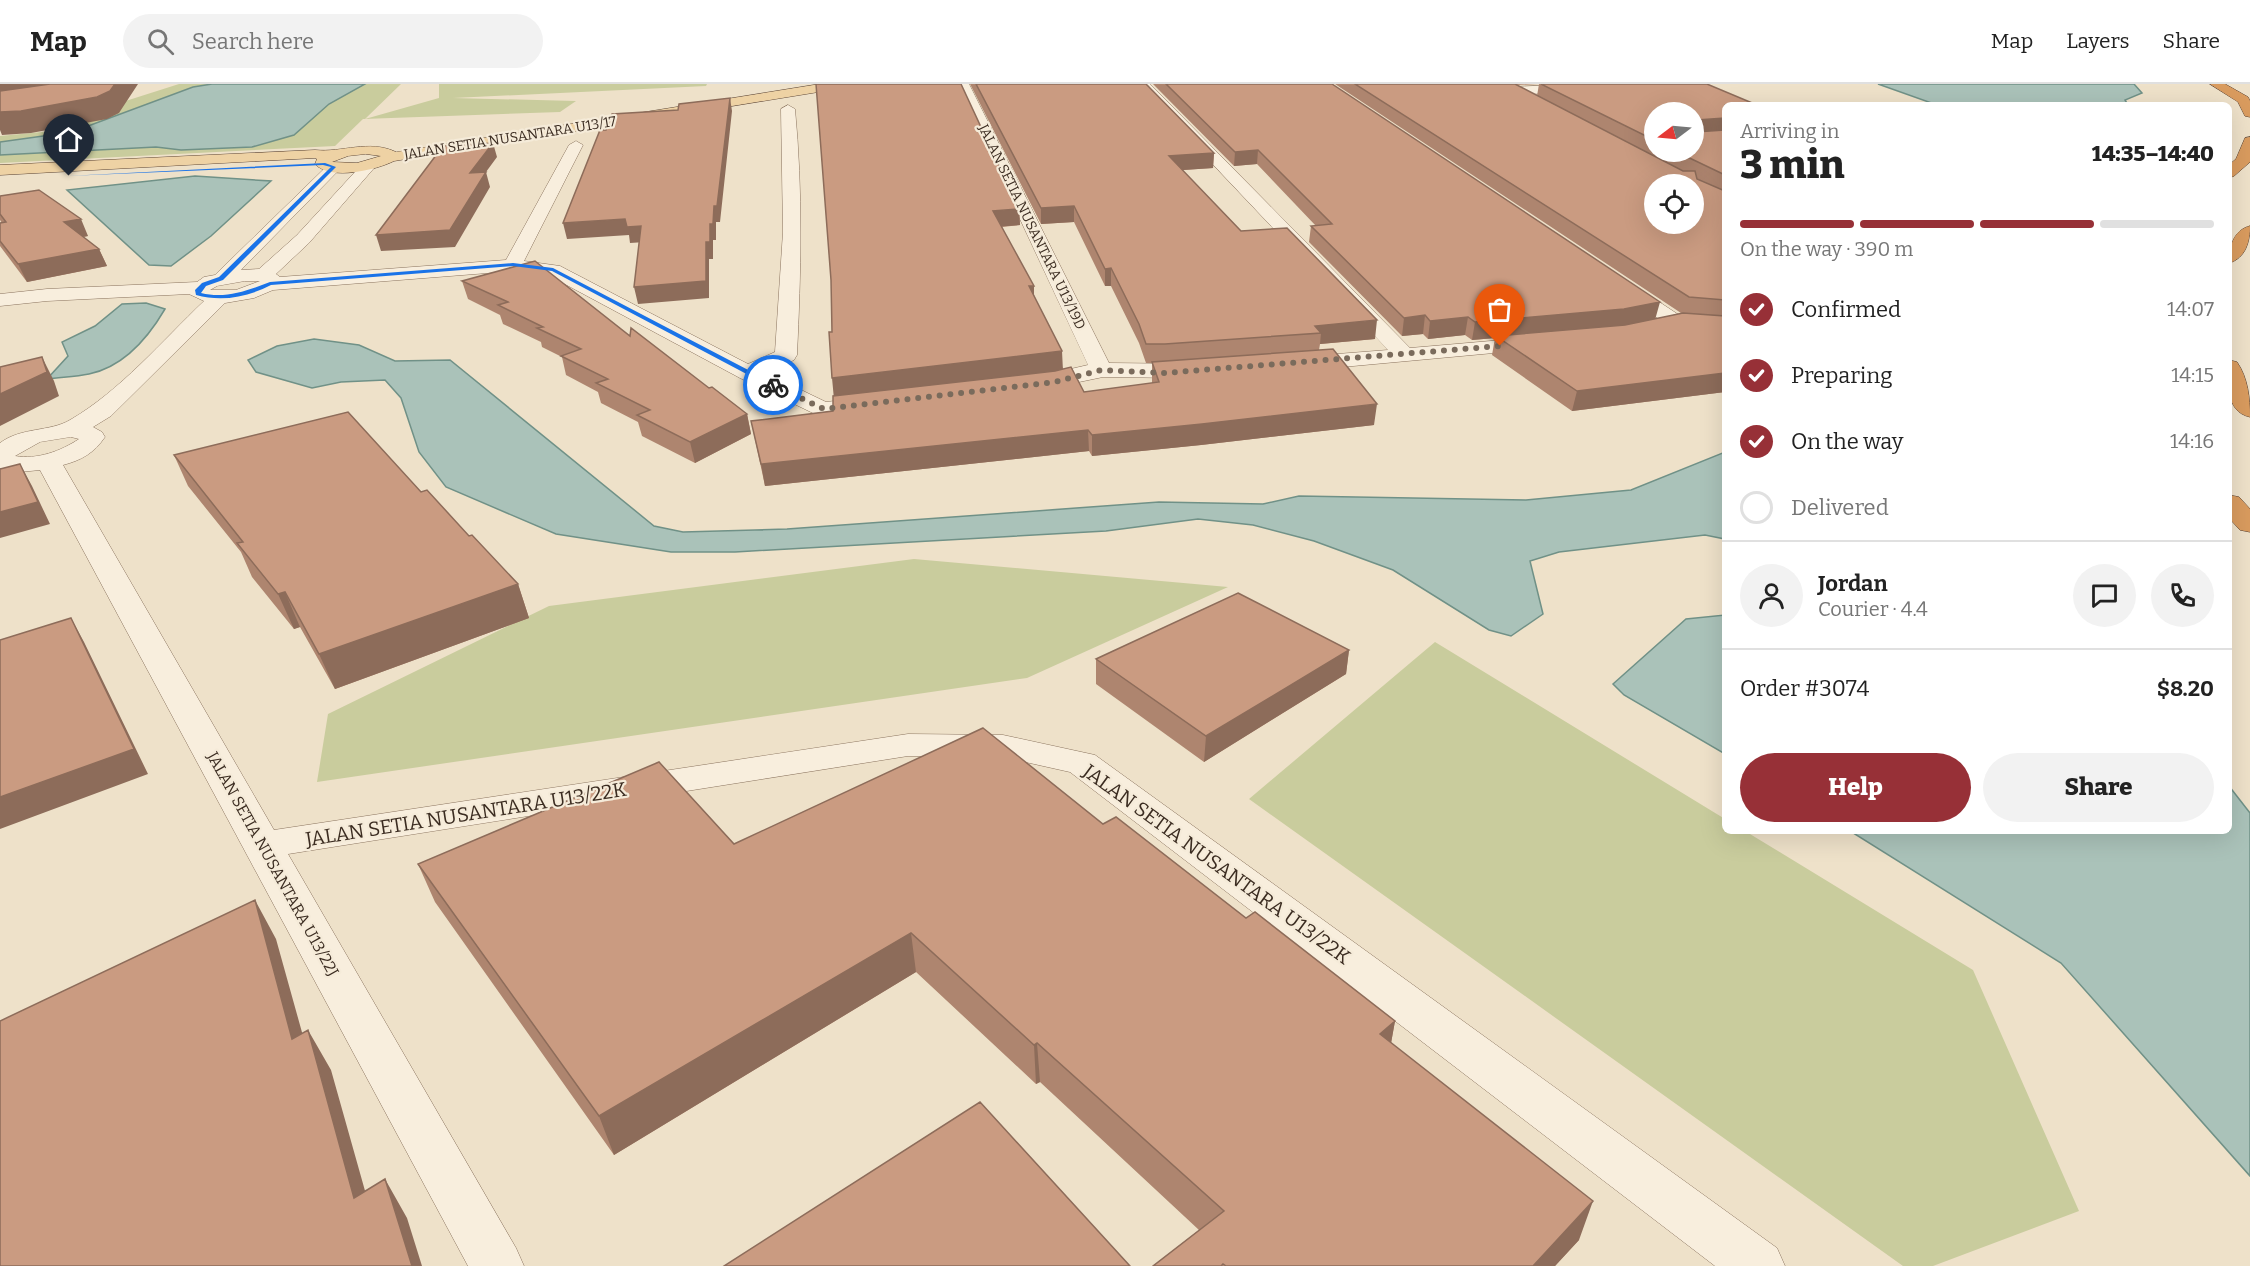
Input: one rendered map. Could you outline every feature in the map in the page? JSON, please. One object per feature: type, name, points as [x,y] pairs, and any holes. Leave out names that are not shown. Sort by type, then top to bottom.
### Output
[{"type":"highway","points":[[2216,84],[2242,100],[2250,113]]},
{"type":"highway","points":[[2232,170],[2243,161],[2250,141]]},
{"type":"highway","points":[[2232,253],[2250,231]]},
{"type":"highway","points":[[2232,377],[2238,395],[2250,410]]},
{"type":"highway","points":[[2232,506],[2250,524]]},
{"type":"main road","name":"JALAN SETIA NUSANTARA U13/17","points":[[387,154],[789,84]]},
{"type":"main road","name":"JALAN SETIA NUSANTARA U13/17","points":[[387,154],[843,84]]},
{"type":"main road","points":[[329,162],[358,151],[387,154]]},
{"type":"main road","points":[[0,170],[315,154],[329,162]]},
{"type":"main road","points":[[0,179],[329,162],[370,164],[387,154]]},
{"type":"street","name":"JALAN SETIA NUSANTARA U13/19D","points":[[963,84],[1101,370]]},
{"type":"street","points":[[1143,84],[1405,355]]},
{"type":"street","points":[[1500,84],[1534,102]]},
{"type":"street","points":[[1514,91],[1633,84]]},
{"type":"street","points":[[748,373],[786,355],[792,274],[792,148],[788,109]]},
{"type":"street","points":[[513,264],[576,145]]},
{"type":"street","points":[[71,430],[109,405],[220,288],[329,162]]},
{"type":"street","points":[[267,280],[370,164]]},
{"type":"street","points":[[0,300],[47,295],[220,288],[245,275],[267,280],[513,264],[553,270],[748,373],[824,409],[893,401]]},
{"type":"street","points":[[1609,277],[1678,323]]},
{"type":"street","points":[[1654,328],[1678,323],[1701,325]]},
{"type":"street","points":[[1282,365],[1560,341]]},
{"type":"street","points":[[1009,387],[1055,382],[1101,370],[1165,373],[1212,370]]},
{"type":"street","points":[[71,430],[89,433],[93,437],[91,442],[76,453],[48,461],[22,464],[4,462],[1,458],[8,448],[17,442],[44,434],[71,430]]},
{"type":"street","name":"JALAN SETIA NUSANTARA U13/22J","points":[[48,461],[497,1266]]},
{"type":"street","name":"JALAN SETIA NUSANTARA U13/22K","points":[[262,845],[909,745],[1003,746],[1082,763],[1758,1266]]},
{"type":"green space","points":[[179,84],[401,84],[335,146],[0,163],[0,136],[63,130],[114,112],[113,105]]},
{"type":"green space","points":[[439,84],[707,84],[706,86],[453,98],[576,101],[560,112],[365,119],[439,98]]},
{"type":"green space","points":[[914,559],[1228,587],[1027,678],[317,782],[328,714],[549,606]]},
{"type":"green space","points":[[1435,642],[1722,817],[1722,834],[1750,834],[1973,970],[2079,1211],[1933,1266],[1903,1266],[1249,799]]},
{"type":"shaded area","points":[[212,84],[365,84],[329,104],[294,135],[252,147],[181,150],[156,147],[0,155],[0,142],[72,132],[193,87]]},
{"type":"shaded area","points":[[1878,84],[2134,84],[2142,93],[2125,100],[2126,102],[1929,102]]},
{"type":"shaded area","points":[[195,176],[271,181],[211,236],[171,266],[149,265],[67,190]]},
{"type":"shaded area","points":[[146,303],[165,309],[151,330],[124,358],[89,374],[47,379],[68,356],[62,342],[95,326],[122,304]]},
{"type":"shaded area","points":[[314,339],[359,345],[395,361],[450,360],[654,526],[683,532],[787,529],[1159,502],[1263,504],[1299,496],[1526,500],[1631,490],[1722,453],[1722,538],[1705,535],[1559,552],[1530,561],[1543,614],[1511,636],[1489,630],[1393,570],[1314,541],[1253,525],[1198,519],[1106,531],[735,552],[671,552],[556,534],[446,487],[419,452],[401,398],[385,380],[341,382],[312,388],[256,372],[248,360],[277,346]]},
{"type":"shaded area","points":[[1722,615],[1722,752],[1624,695],[1613,684],[1686,619]]},
{"type":"shaded area","points":[[2232,790],[2250,813],[2250,1176],[2061,963],[1855,834],[2232,834]]},
{"type":"building","points":[[50,84],[115,84],[110,91],[97,97],[21,111],[0,112],[0,91]]},
{"type":"building","points":[[816,84],[961,84],[1019,209],[993,211],[1034,286],[1029,286],[1062,351],[832,378],[829,332],[832,332],[831,280]]},
{"type":"building","points":[[976,84],[1146,84],[1214,153],[1169,156],[1241,231],[1287,228],[1377,320],[1315,326],[1321,333],[1146,344],[1139,324],[1111,268],[1105,269],[1074,206],[1041,208]]},
{"type":"building","points":[[1166,84],[1332,84],[1660,302],[1624,309],[1475,322],[1468,317],[1430,321],[1425,315],[1404,318],[1311,226],[1332,224],[1258,150],[1235,152]]},
{"type":"building","points":[[1355,84],[1515,84],[1644,151],[1644,162],[1666,162],[1683,171],[1695,171],[1696,174],[1644,174],[1644,234],[1704,234],[1704,182],[1722,190],[1722,300],[1689,297]]},
{"type":"building","points":[[1541,84],[1707,84],[1750,102],[1722,102],[1722,118],[1704,120],[1704,102],[1644,102],[1644,135]]},
{"type":"building","points":[[730,98],[717,206],[714,206],[713,224],[710,224],[710,242],[706,242],[706,281],[634,287],[641,226],[627,227],[625,219],[563,223],[600,130],[606,130],[612,114],[678,110],[679,104]]},
{"type":"building","points":[[1722,130],[1722,174],[1698,162],[1704,162],[1704,131]]},
{"type":"building","points":[[493,143],[470,173],[486,172],[450,230],[376,235],[443,146]]},
{"type":"building","points":[[39,190],[81,219],[64,222],[99,249],[18,264],[0,241],[0,223],[6,222],[0,214],[0,196]]},
{"type":"building","points":[[535,261],[630,336],[631,328],[747,414],[690,442],[637,415],[650,410],[596,383],[608,379],[561,356],[581,349],[537,328],[543,327],[498,305],[508,302],[462,281]]},
{"type":"building","points":[[1683,313],[1722,316],[1722,373],[1577,391],[1496,336],[1625,325]]},
{"type":"building","points":[[1333,349],[1377,404],[1092,435],[1088,430],[761,464],[751,421],[833,411],[833,396],[1055,371],[1071,367],[1084,392],[1159,382],[1152,362]]},
{"type":"building","points":[[42,357],[47,372],[0,394],[0,367]]},
{"type":"building","points":[[348,412],[421,492],[427,490],[469,536],[472,535],[518,584],[319,654],[285,592],[278,594],[237,543],[243,542],[174,455]]},
{"type":"building","points":[[20,464],[38,502],[0,512],[0,469]]},
{"type":"building","points":[[1238,593],[1349,650],[1206,736],[1096,659]]},
{"type":"building","points":[[71,618],[134,749],[0,797],[0,640]]},
{"type":"building","points":[[983,728],[1103,824],[1116,817],[1246,918],[1255,912],[1395,1021],[1380,1034],[1593,1201],[1533,1266],[1226,1266],[1223,1264],[1221,1266],[1153,1266],[1224,1211],[1037,1043],[1034,1045],[911,933],[599,1116],[418,864],[659,762],[734,844]]},
{"type":"building","points":[[255,900],[292,1039],[308,1030],[354,1198],[385,1179],[412,1266],[0,1266],[0,1021]]},
{"type":"building","points":[[980,1102],[1130,1266],[724,1266]]},
{"type":"way so far","points":[[773,385],[824,409],[1055,382],[1101,370],[1165,373],[1500,346]]},
{"type":"route","points":[[69,176],[323,164],[334,167],[221,279],[199,288],[198,294],[210,297],[232,296],[255,291],[270,284],[513,264],[553,270],[773,385]]}]
